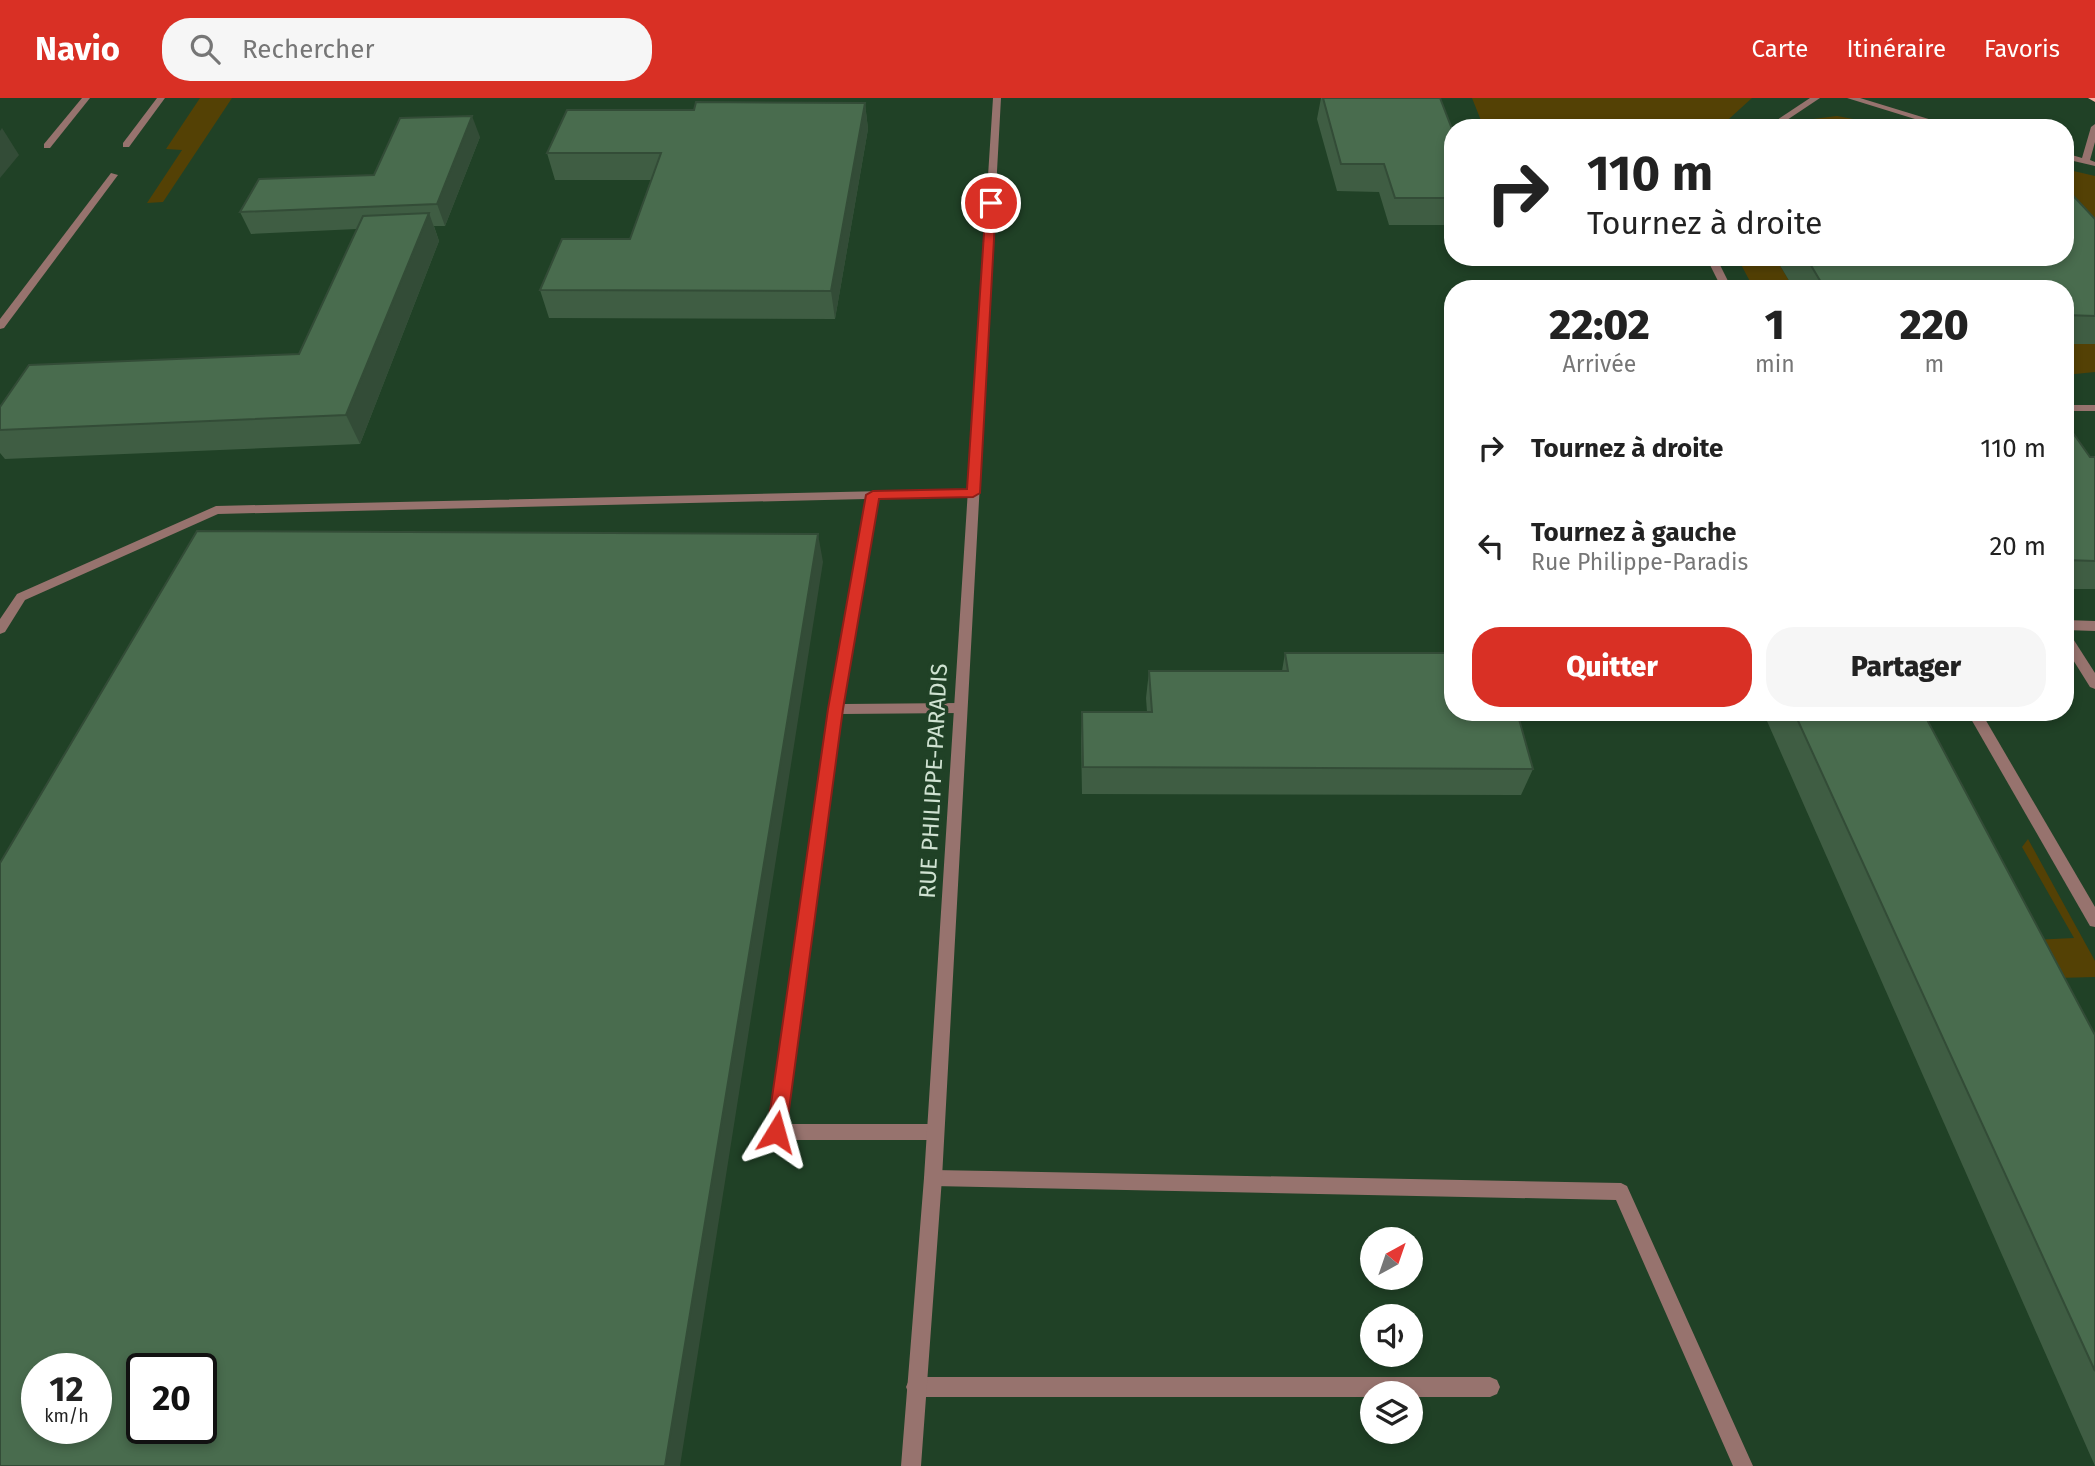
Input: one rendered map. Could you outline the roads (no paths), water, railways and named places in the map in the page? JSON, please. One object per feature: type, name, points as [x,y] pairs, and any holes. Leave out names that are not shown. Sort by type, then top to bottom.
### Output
[{"type":"street","points":[[47,146],[86,98]]},
{"type":"street","points":[[126,145],[161,98]]},
{"type":"street","name":"RUE PHILIPPE-PARADIS","points":[[911,1466],[936,1132],[997,98]]},
{"type":"street","points":[[1783,119],[1816,98]]},
{"type":"street","points":[[1851,98],[1923,119]]},
{"type":"street","points":[[2090,163],[2095,127]]},
{"type":"street","points":[[0,326],[114,175]]},
{"type":"street","points":[[2074,408],[2095,408]]},
{"type":"street","points":[[0,629],[21,597],[216,510],[973,493]]},
{"type":"street","points":[[873,495],[836,709],[776,1132],[936,1132]]},
{"type":"street","points":[[2074,625],[2095,626]]},
{"type":"street","points":[[2074,651],[2095,684]]},
{"type":"street","points":[[836,709],[960,708]]},
{"type":"street","points":[[1979,721],[2095,921]]},
{"type":"street","points":[[933,1178],[1621,1192],[1743,1466]]},
{"type":"street","points":[[916,1387],[1490,1387]]}]
